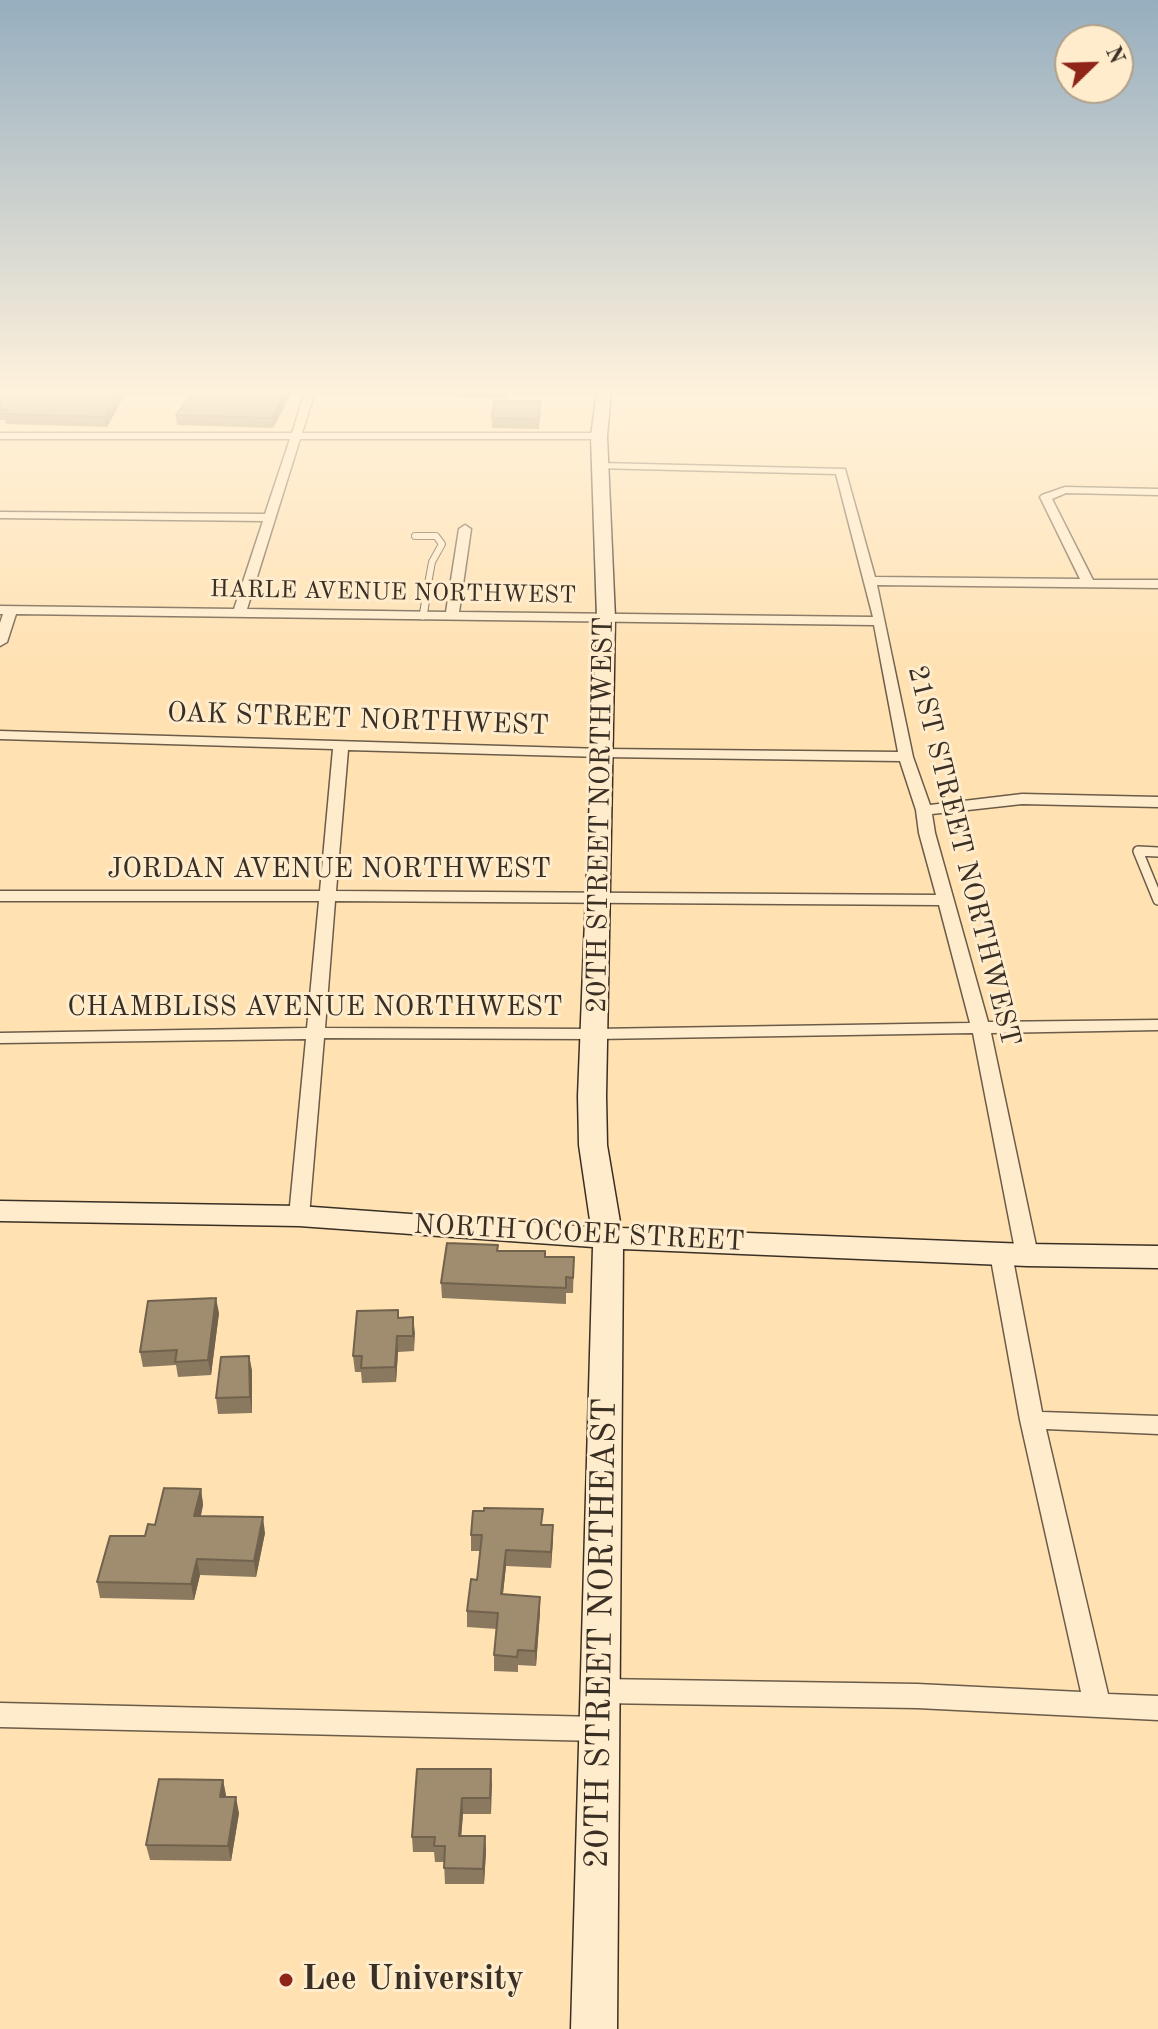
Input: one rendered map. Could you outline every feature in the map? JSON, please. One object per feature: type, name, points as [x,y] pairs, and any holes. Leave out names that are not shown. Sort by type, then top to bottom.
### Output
[{"type":"street","points":[[239,613],[280,487]]},
{"type":"street","name":"20TH STREET NORTHWEST","points":[[601,487],[606,618],[593,1145],[608,1238]]},
{"type":"street","name":"21ST STREET NORTHWEST","points":[[845,487],[880,621],[906,757],[924,810],[981,1028],[1014,1254],[1032,1420],[1097,1705]]},
{"type":"street","points":[[1088,583],[1046,497],[1065,490],[1158,492]]},
{"type":"street","points":[[0,515],[270,518]]},
{"type":"street","points":[[452,616],[465,529]]},
{"type":"street","points":[[869,581],[1158,584]]},
{"type":"street","points":[[0,642],[5,610]]},
{"type":"street","name":"HARLE AVENUE NORTHWEST","points":[[5,610],[880,621]]},
{"type":"street","name":"OAK STREET NORTHWEST","points":[[0,735],[603,753],[906,757]]},
{"type":"street","points":[[299,1216],[341,745]]},
{"type":"street","points":[[924,810],[1022,799],[1158,802]]},
{"type":"street","name":"JORDAN AVENUE NORTHWEST","points":[[0,896],[600,896],[946,900]]},
{"type":"street","name":"CHAMBLISS AVENUE NORTHWEST","points":[[0,1038],[317,1033],[595,1034],[1158,1025]]},
{"type":"street","name":"NORTH OCOEE STREET","points":[[0,1211],[299,1216],[608,1238],[1158,1257]]},
{"type":"street","name":"20TH STREET NORTHEAST","points":[[594,2029],[608,1238]]},
{"type":"street","points":[[1032,1420],[1158,1425]]},
{"type":"street","points":[[601,1691],[917,1696],[1158,1708]]},
{"type":"street","points":[[0,1715],[599,1729]]},
{"type":"lane","points":[[415,536],[436,536],[442,544],[432,562],[423,616]]},
{"type":"lane","points":[[1158,852],[1138,851],[1158,900]]},
{"type":"building","points":[[447,1243],[498,1245],[497,1251],[545,1251],[545,1257],[574,1257],[573,1278],[566,1277],[566,1288],[441,1283]]},
{"type":"building","points":[[216,1298],[208,1360],[175,1362],[177,1350],[140,1352],[148,1301]]},
{"type":"building","points":[[398,1310],[398,1318],[413,1317],[413,1336],[397,1336],[395,1367],[361,1368],[362,1356],[353,1356],[357,1311]]},
{"type":"building","points":[[249,1356],[250,1397],[216,1398],[221,1357]]},
{"type":"building","points":[[164,1488],[201,1489],[194,1516],[263,1517],[254,1561],[197,1559],[191,1584],[97,1582],[110,1536],[145,1536],[148,1524],[155,1525]]},
{"type":"building","points":[[484,1508],[543,1509],[541,1525],[553,1525],[551,1552],[506,1550],[501,1594],[540,1597],[535,1651],[518,1650],[517,1657],[494,1655],[498,1613],[467,1611],[471,1579],[477,1580],[482,1535],[471,1535],[473,1511],[484,1511]]},
{"type":"building","points":[[417,1769],[491,1769],[490,1798],[462,1798],[459,1836],[485,1836],[483,1869],[444,1868],[445,1846],[434,1846],[435,1837],[412,1837]]},
{"type":"building","points":[[159,1779],[223,1780],[220,1797],[236,1797],[228,1846],[146,1845]]},
{"type":"place","name":"Lee University","points":[[286,1980]]}]
